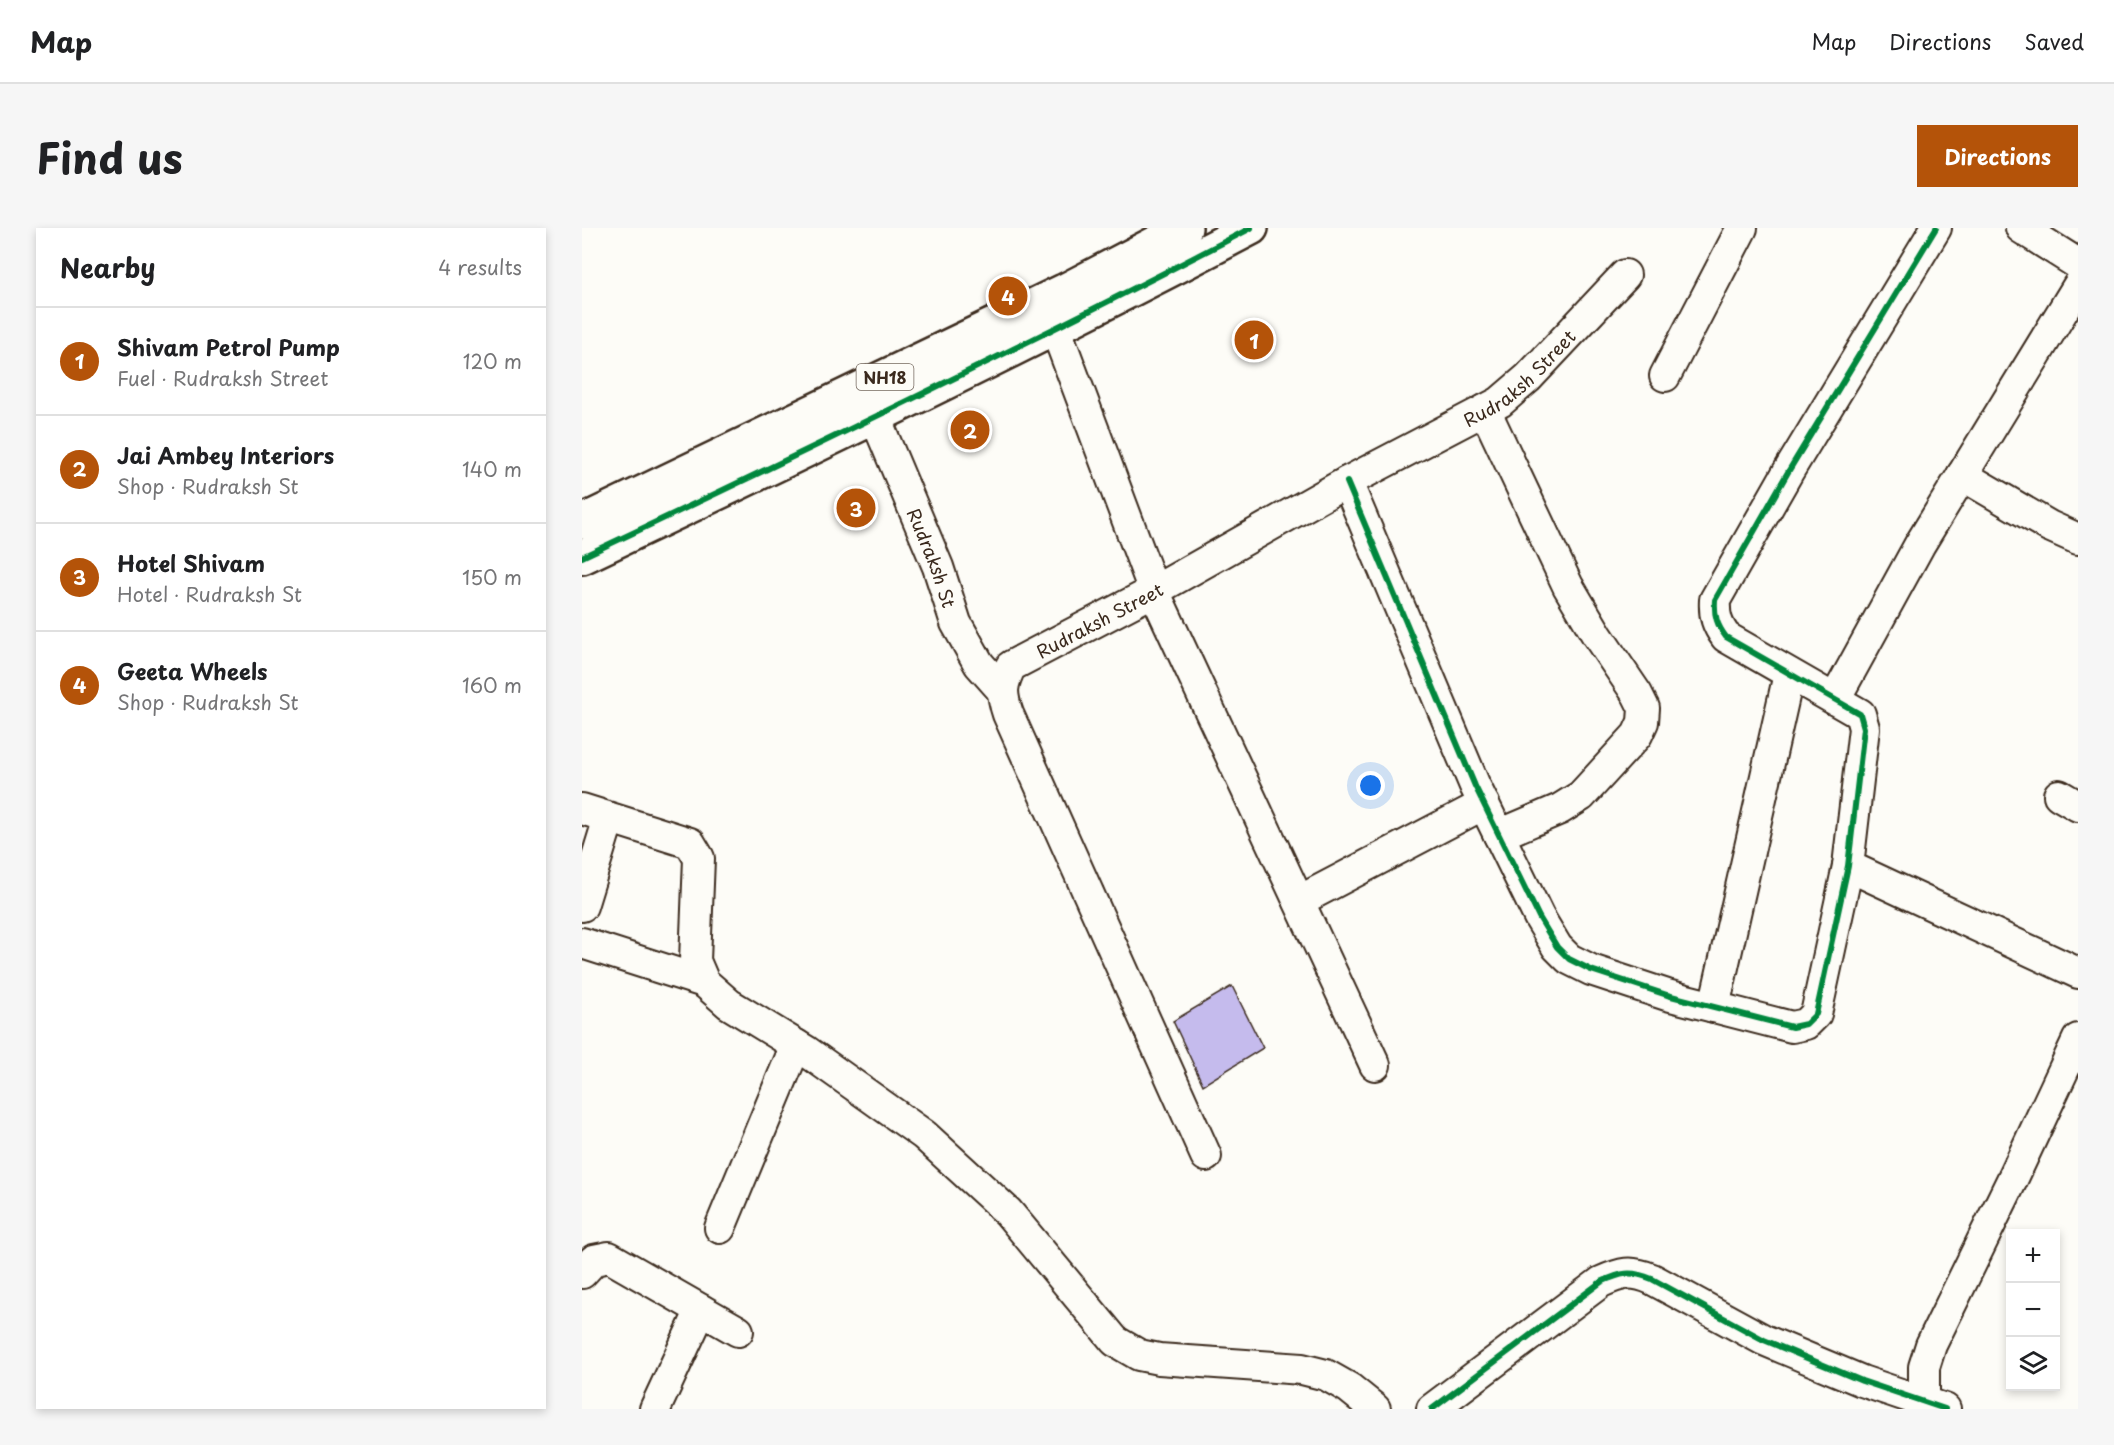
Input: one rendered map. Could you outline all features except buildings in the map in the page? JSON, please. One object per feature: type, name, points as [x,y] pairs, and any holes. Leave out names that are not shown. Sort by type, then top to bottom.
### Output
[{"type":"highway","name":"NH18","points":[[582,522],[1064,291],[1185,228]]},
{"type":"highway","name":"NH18","points":[[582,557],[875,417],[1251,228]]},
{"type":"street","points":[[1665,376],[1742,228]]},
{"type":"street","points":[[1347,482],[1484,804],[1539,917],[1557,947],[1569,959],[1591,970],[1656,992],[1792,1027],[1806,1024],[1816,1014],[1848,866],[1864,728],[1860,714],[1726,638],[1718,625],[1714,612],[1715,600],[1788,472],[1936,228]]},
{"type":"street","points":[[2021,228],[2078,264]]},
{"type":"street","name":"Rudraksh Street","points":[[1002,690],[1011,666],[1154,591],[1347,482],[1500,402],[1528,378],[1625,275]]},
{"type":"street","points":[[1835,699],[1920,544],[2078,286]]},
{"type":"street","points":[[1055,327],[1154,591],[1375,1065]]},
{"type":"street","points":[[1485,410],[1568,586],[1644,708],[1643,722],[1638,735],[1581,796],[1560,809],[1499,835]]},
{"type":"street","name":"Rudraksh St","points":[[875,417],[938,567],[956,623],[979,664],[1002,690]]},
{"type":"street","points":[[1962,475],[2049,526],[2078,539]]},
{"type":"street","points":[[1714,1007],[1789,674]]},
{"type":"street","points":[[1002,690],[1008,714],[1206,1156]]},
{"type":"street","points":[[1299,901],[1484,804]]},
{"type":"street","points":[[582,906],[596,813],[690,843],[699,858],[695,961],[704,982]]},
{"type":"street","points":[[1848,866],[2078,973]]},
{"type":"street","points":[[582,943],[704,982],[729,1004],[796,1045],[924,1134],[1008,1212],[1115,1341],[1139,1355],[1159,1359],[1302,1368],[1326,1375],[1349,1388],[1375,1409]]},
{"type":"street","points":[[1931,1407],[1924,1367],[1931,1345],[2078,1039]]},
{"type":"street","points":[[720,1228],[796,1045]]},
{"type":"street","points":[[582,1273],[594,1260],[609,1257],[738,1331]]},
{"type":"street","points":[[1432,1409],[1601,1282],[1621,1273],[1639,1274],[1652,1279],[1764,1340],[1931,1407]]},
{"type":"street","points":[[655,1409],[701,1310]]},
{"type":"cycle path","points":[[582,557],[918,396],[1251,228]]},
{"type":"cycle path","points":[[1347,482],[1475,786],[1539,917],[1557,947],[1569,959],[1591,970],[1667,995],[1792,1027],[1806,1024],[1816,1014],[1848,866],[1864,728],[1860,714],[1726,637],[1717,620],[1715,600],[1788,472],[1936,228]]},
{"type":"cycle path","points":[[1432,1409],[1601,1282],[1620,1275],[1631,1274],[1652,1279],[1764,1340],[1862,1381],[1945,1409]]},
{"type":"place","name":"Geeta Wheels","points":[[1008,296]]},
{"type":"place","name":"Shivam Petrol Pump","points":[[1254,340]]},
{"type":"place","name":"Jai Ambey Interiors","points":[[970,430]]},
{"type":"place","name":"Hotel Shivam","points":[[856,508]]}]
